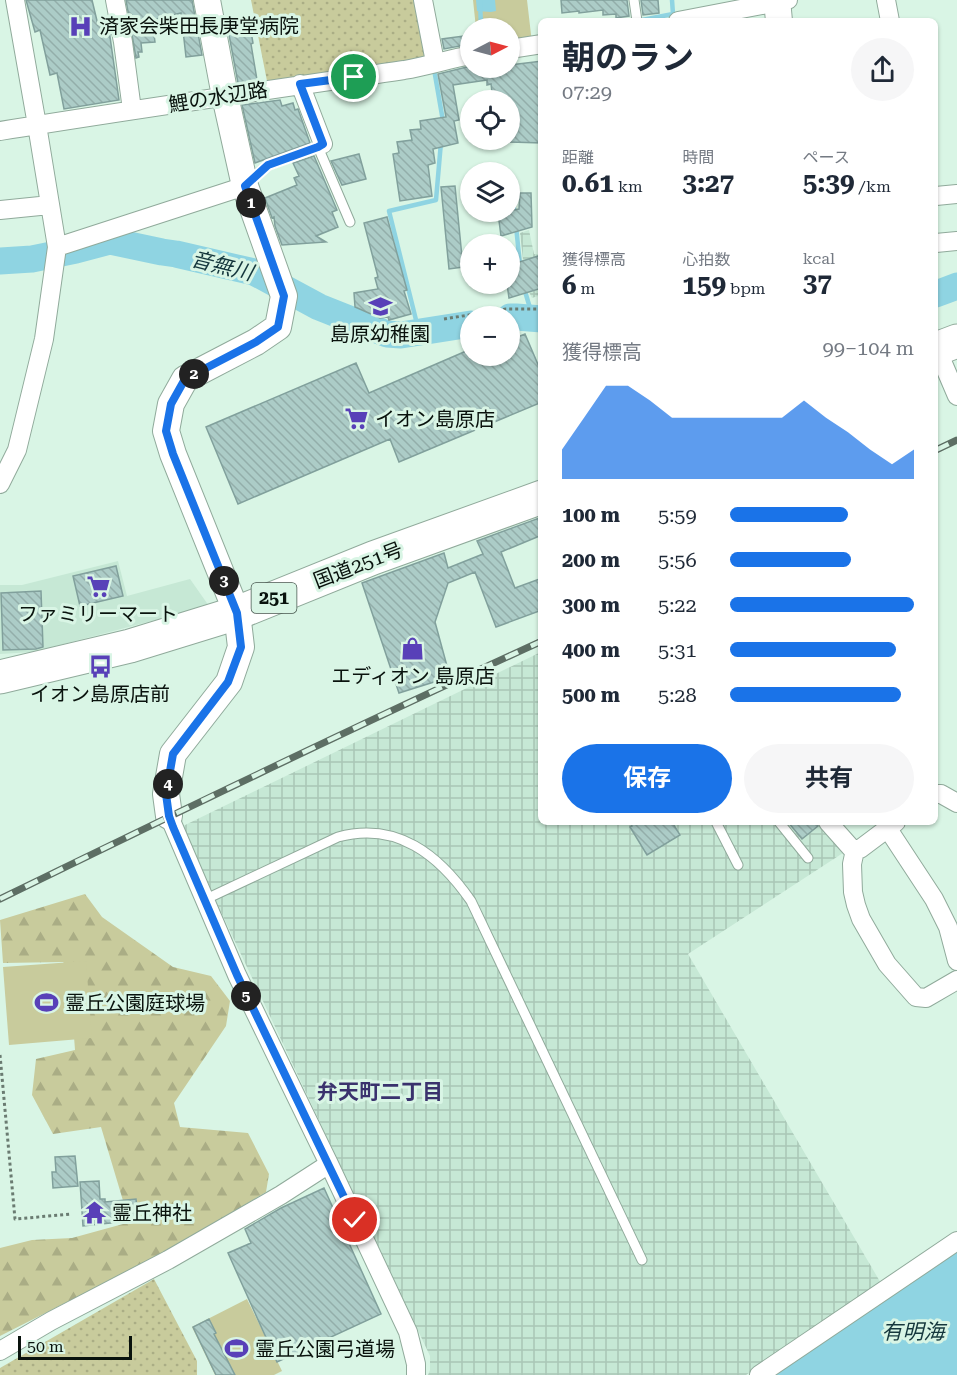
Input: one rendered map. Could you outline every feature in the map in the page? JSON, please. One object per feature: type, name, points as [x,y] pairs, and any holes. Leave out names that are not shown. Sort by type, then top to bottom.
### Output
[{"type":"highway","name":"国道251号","points":[[0,677],[130,646],[237,613],[373,558],[538,498]]},
{"type":"street","points":[[0,484],[17,450],[44,339],[57,254],[15,0]]},
{"type":"street","points":[[115,0],[132,110]]},
{"type":"street","points":[[207,0],[245,186],[281,285],[278,327],[256,342],[185,379],[171,404],[166,431],[173,454],[237,613],[241,647],[228,682],[173,754],[166,794],[169,816],[237,975],[408,1332],[416,1364],[416,1375]]},
{"type":"street","points":[[423,0],[435,62]]},
{"type":"street","points":[[886,0],[889,18]]},
{"type":"street","points":[[689,18],[740,4],[781,6]]},
{"type":"street","points":[[520,47],[538,45]]},
{"type":"street","name":"鯉の水辺路","points":[[0,131],[408,69],[460,57]]},
{"type":"street","points":[[300,84],[321,146]]},
{"type":"street","points":[[57,254],[245,186]]},
{"type":"street","points":[[938,196],[957,194]]},
{"type":"street","points":[[0,210],[50,205]]},
{"type":"street","points":[[938,243],[957,241]]},
{"type":"street","points":[[942,347],[957,396]]},
{"type":"street","points":[[938,794],[957,803]]},
{"type":"street","points":[[831,825],[855,850],[860,849],[892,825],[948,927],[957,961]]},
{"type":"street","points":[[855,850],[852,864],[856,905],[861,919],[887,964],[916,997],[921,999],[957,980]]},
{"type":"street","points":[[0,1351],[282,1196],[329,1164]]},
{"type":"street","points":[[759,1375],[957,1241]]},
{"type":"lane","points":[[634,0],[637,18]]},
{"type":"lane","points":[[245,186],[268,165],[321,146],[350,222]]},
{"type":"lane","points":[[718,825],[738,865]]},
{"type":"lane","points":[[781,825],[808,858]]},
{"type":"lane","points":[[204,900],[338,837],[353,833],[390,835],[430,856],[446,870],[471,901],[642,1260]]},
{"type":"path","points":[[444,319],[506,309],[538,309]]},
{"type":"path","points":[[0,1055],[15,1219],[72,1214]]},
{"type":"shaded area","points":[[529,230],[534,254],[538,254],[538,296],[532,298],[526,286],[520,233]]},
{"type":"shaded area","points":[[118,561],[127,596],[190,579],[209,606],[33,652],[0,654],[0,585],[22,585]]},
{"type":"shaded area","points":[[538,653],[538,825],[819,825],[843,853],[688,954],[882,1285],[746,1375],[428,1375],[430,1356],[181,827]]},
{"type":"green space","points":[[251,0],[417,0],[429,56],[422,62],[267,81]]},
{"type":"green space","points":[[473,0],[527,0],[532,43],[520,45],[520,18],[475,18]]},
{"type":"green space","points":[[85,894],[102,917],[173,967],[211,976],[230,1001],[226,1026],[174,1103],[180,1127],[248,1133],[269,1174],[266,1192],[156,1259],[0,1336],[0,1248],[32,1240],[72,1238],[123,1224],[127,1214],[101,1127],[53,1134],[32,1095],[36,1059],[75,1050],[69,969],[63,962],[3,963],[0,920]]},
{"type":"green space","name":"霊丘公園庭球場","points":[[86,961],[92,1038],[9,1045],[3,967]]},
{"type":"green space","points":[[154,1279],[197,1361],[197,1375],[0,1375],[0,1368]]},
{"type":"green space","name":"霊丘公園弓道場","points":[[247,1299],[282,1371],[274,1375],[215,1375],[192,1327]]},
{"type":"water","points":[[476,0],[495,0],[496,11],[477,11]]},
{"type":"water","name":"有明海","points":[[957,1249],[957,1375],[771,1375]]},
{"type":"building","points":[[26,0],[92,0],[98,25],[108,23],[119,100],[64,109],[57,73],[50,75],[40,30],[35,32]]},
{"type":"building","points":[[126,0],[192,0],[202,55],[186,57],[181,13],[152,20],[155,42],[141,43],[142,52],[138,52],[139,57],[136,58]]},
{"type":"building","points":[[561,0],[627,0],[629,16],[616,18],[616,14],[603,15],[603,10],[562,13]]},
{"type":"building","points":[[641,0],[658,0],[659,13],[643,15]]},
{"type":"building","points":[[249,20],[257,80],[238,83],[227,24]]},
{"type":"building","points":[[460,37],[460,46],[444,49],[442,39]]},
{"type":"building","points":[[538,62],[538,143],[520,142],[520,90],[492,90],[491,84],[487,85],[487,80],[453,85],[459,120],[454,121],[458,143],[433,149],[435,163],[428,165],[432,196],[400,201],[393,154],[399,153],[397,142],[412,140],[410,130],[421,129],[420,121],[446,117],[438,74],[460,69],[460,78],[520,78],[520,64]]},
{"type":"building","points":[[280,100],[282,106],[293,103],[295,110],[298,109],[310,143],[255,163],[242,105]]},
{"type":"building","points":[[359,154],[366,179],[342,185],[331,161]]},
{"type":"building","points":[[314,156],[337,210],[332,212],[338,227],[316,236],[326,242],[282,245],[274,217],[272,218],[265,198],[297,185],[294,178],[299,176],[293,163]]},
{"type":"building","points":[[455,186],[460,237],[460,267],[449,269],[441,187]]},
{"type":"building","points":[[520,193],[531,193],[532,227],[501,234],[499,222],[520,222]]},
{"type":"building","points":[[387,217],[407,290],[404,291],[411,314],[389,320],[388,317],[380,318],[355,307],[354,293],[378,289],[375,278],[378,277],[364,223]]},
{"type":"building","points":[[538,256],[538,289],[509,298],[508,294],[520,294],[520,262]]},
{"type":"building","points":[[525,334],[538,365],[538,404],[399,462],[390,439],[238,504],[206,427],[356,363],[369,393],[460,354],[460,366],[520,366],[520,336]]},
{"type":"building","name":"エディオン 島原店","points":[[538,518],[538,537],[501,552],[515,588],[538,579],[538,611],[496,627],[475,572],[448,583],[435,622],[450,677],[399,693],[362,583],[444,553],[448,568],[483,554],[477,541]]},
{"type":"building","name":"ファミリーマート","points":[[116,566],[123,596],[80,606],[73,576]]},
{"type":"building","points":[[41,591],[43,647],[3,650],[1,593]]},
{"type":"building","points":[[674,825],[680,835],[647,855],[630,827]]},
{"type":"building","points":[[790,825],[818,825],[818,826],[802,839]]},
{"type":"building","points":[[75,1156],[78,1186],[53,1188],[52,1172],[56,1172],[55,1157]]},
{"type":"building","points":[[99,1181],[100,1199],[105,1199],[105,1202],[136,1199],[138,1220],[83,1226],[80,1182]]},
{"type":"building","points":[[324,1188],[381,1314],[277,1362],[228,1253],[251,1243],[245,1229],[281,1208]]},
{"type":"building","points":[[209,1319],[235,1375],[216,1375],[193,1327]]},
{"type":"waterway","points":[[480,0],[481,18]]},
{"type":"waterway","points":[[652,18],[673,14],[672,0]]},
{"type":"waterway","points":[[436,68],[434,69],[443,121]]},
{"type":"waterway","points":[[419,332],[389,211],[436,200],[441,142]]},
{"type":"waterway","points":[[516,226],[517,234]]},
{"type":"waterway","name":"音無川","points":[[0,261],[32,259],[110,241],[254,272],[319,307],[387,334],[401,335],[460,326]]},
{"type":"waterway","name":"音無川","points":[[938,293],[957,286]]},
{"type":"waterway","points":[[524,288],[533,318]]},
{"type":"waterway","name":"音無川","points":[[520,318],[538,319]]},
{"type":"railway","points":[[938,449],[957,440]]},
{"type":"railway","points":[[0,899],[270,768],[538,643]]},
{"type":"place","name":"済家会柴田長庚堂病院","points":[[81,26]]},
{"type":"place","name":"島原幼稚園","points":[[380,306]]},
{"type":"place","name":"イオン島原店","points":[[357,419]]},
{"type":"place","name":"ファミリーマート","points":[[98,586]]},
{"type":"place","name":"エディオン 島原店","points":[[413,649]]},
{"type":"place","name":"イオン島原店前","points":[[100,666]]},
{"type":"place","name":"霊丘公園庭球場","points":[[47,1003]]},
{"type":"place","name":"霊丘神社","points":[[94,1213]]},
{"type":"place","name":"霊丘公園弓道場","points":[[237,1349]]},
{"type":"district","name":"弁天町二丁目","points":[[380,1092]]},
{"type":"route","points":[[354,77],[300,84],[323,144],[268,165],[245,186],[284,296],[278,327],[256,342],[185,379],[171,404],[166,431],[173,454],[237,613],[241,647],[228,682],[173,754],[166,794],[173,827],[237,975],[355,1220]]}]
